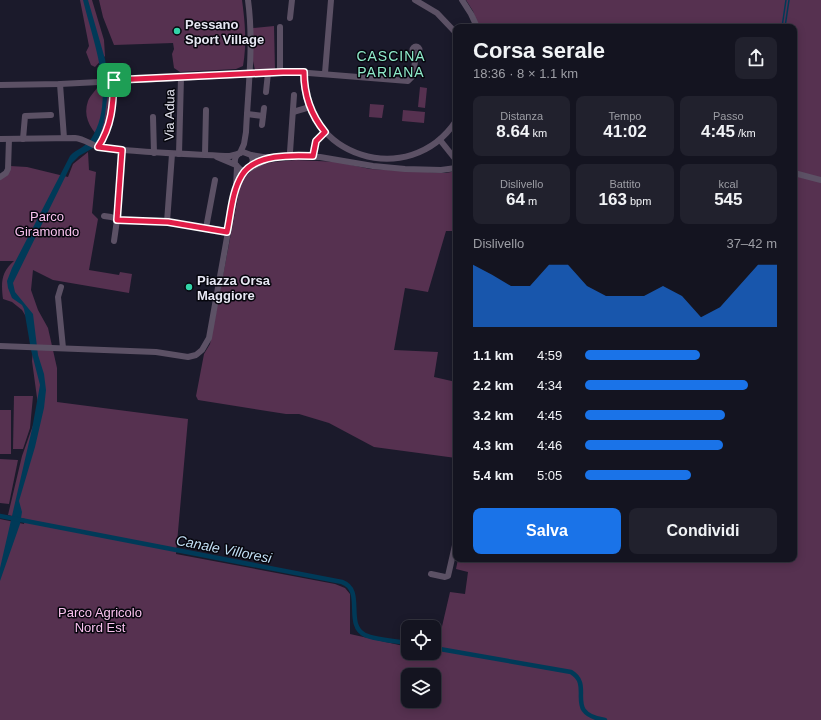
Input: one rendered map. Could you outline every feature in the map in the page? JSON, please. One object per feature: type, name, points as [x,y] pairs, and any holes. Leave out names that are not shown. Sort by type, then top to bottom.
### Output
[{"type":"street","points":[[0,346],[156,352],[185,357],[199,353],[204,347],[208,340],[236,187],[235,158],[244,144],[246,132],[251,41],[248,0]]},
{"type":"street","points":[[290,18],[292,0]]},
{"type":"street","points":[[325,74],[331,0]]},
{"type":"street","points":[[415,0],[437,13],[453,30]]},
{"type":"street","points":[[462,0],[476,24]]},
{"type":"street","points":[[280,27],[280,72]]},
{"type":"street","points":[[0,85],[60,84],[280,72],[304,72],[408,81],[413,77],[416,54]]},
{"type":"street","points":[[304,72],[305,88],[310,107],[317,121],[325,132],[336,142],[362,155],[379,159],[396,159],[410,156],[429,148],[440,140],[453,125]]},
{"type":"street","points":[[266,92],[268,73]]},
{"type":"street","name":"Via Adua","points":[[167,222],[176,154],[180,77]]},
{"type":"street","points":[[98,147],[104,136],[113,108],[112,80]]},
{"type":"street","points":[[60,84],[64,138]]},
{"type":"street","points":[[290,152],[294,95]]},
{"type":"street","points":[[293,112],[310,107]]},
{"type":"street","points":[[262,125],[264,108]]},
{"type":"street","points":[[206,110],[208,155]]},
{"type":"street","points":[[247,114],[263,116]]},
{"type":"street","points":[[23,138],[25,116],[51,115]]},
{"type":"street","points":[[153,117],[154,153]]},
{"type":"street","points":[[236,187],[253,160],[250,154],[246,132]]},
{"type":"street","points":[[313,156],[316,141],[325,132]]},
{"type":"street","points":[[0,139],[78,138],[98,147],[154,153],[230,156],[239,153],[259,157],[313,156],[381,167],[441,170],[453,168]]},
{"type":"street","points":[[0,177],[6,174],[8,169],[10,139]]},
{"type":"street","points":[[440,140],[453,156]]},
{"type":"street","points":[[114,241],[122,150]]},
{"type":"street","points":[[208,155],[236,166],[241,170],[248,169],[261,162],[276,157]]},
{"type":"street","points":[[797,174],[821,180]]},
{"type":"street","points":[[206,228],[215,180]]},
{"type":"street","points":[[104,216],[112,217],[117,220],[167,222],[227,232]]},
{"type":"street","points":[[61,287],[58,297],[63,348]]},
{"type":"street","points":[[431,574],[445,577],[448,576],[453,554]]},
{"type":"green space","points":[[80,0],[92,0],[104,40],[105,56],[95,67],[91,65],[86,52],[89,46]]},
{"type":"green space","name":"Pessano Sport Village","points":[[99,0],[242,0],[245,33],[243,66],[236,69],[180,72],[174,68],[172,54],[174,49],[173,43],[114,45],[103,17]]},
{"type":"green space","name":"Parco Agricolo Nord Est","points":[[466,0],[821,0],[821,720],[0,720],[0,519],[24,524],[25,519],[8,515],[22,456],[36,417],[38,405],[32,361],[34,340],[28,320],[22,310],[12,302],[3,299],[2,288],[4,274],[14,261],[0,261],[0,180],[10,166],[27,167],[68,177],[73,164],[88,152],[89,170],[96,172],[92,213],[98,219],[89,270],[119,275],[120,272],[132,274],[129,293],[53,280],[33,270],[31,290],[38,310],[48,328],[57,368],[57,402],[188,419],[176,554],[335,584],[345,588],[350,594],[350,634],[401,645],[401,660],[441,660],[441,631],[450,592],[465,594],[468,572],[456,569],[457,562],[797,562],[797,24],[477,24],[473,11]]},
{"type":"green space","points":[[274,26],[275,70],[255,70],[253,61],[253,28]]},
{"type":"green space","points":[[110,84],[108,120],[99,137],[92,129],[88,120],[86,111],[87,106],[89,99],[99,85]]},
{"type":"green space","points":[[420,87],[427,88],[425,108],[418,107]]},
{"type":"green space","points":[[370,104],[384,105],[382,118],[369,117]]},
{"type":"green space","points":[[403,110],[425,112],[424,123],[402,121]]},
{"type":"green space","points":[[296,160],[338,162],[370,169],[446,173],[453,172],[453,231],[446,231],[428,292],[405,288],[394,350],[438,352],[434,377],[453,381],[453,458],[374,447],[329,423],[299,414],[286,414],[198,400],[196,396],[204,354],[210,344],[240,186],[250,172],[257,167],[279,161]]},
{"type":"green space","points":[[14,396],[33,396],[30,428],[23,449],[13,449]]},
{"type":"green space","points":[[0,410],[11,410],[11,454],[0,454]]},
{"type":"green space","points":[[0,459],[18,460],[9,504],[0,503]]},
{"type":"water","points":[[83,0],[88,0],[105,59],[109,84],[104,122],[98,142],[93,148],[79,156],[72,163],[13,283],[15,292],[33,314],[38,355],[44,374],[46,390],[44,408],[35,447],[19,501],[22,512],[20,524],[0,581],[0,568],[32,429],[40,385],[31,350],[24,309],[22,305],[12,298],[7,281],[12,268],[70,156],[89,142],[99,123],[103,89],[97,52]]},
{"type":"waterway","points":[[782,24],[786,0]]},
{"type":"waterway","points":[[785,24],[789,0]]},
{"type":"waterway","name":"Canale Villoresi","points":[[0,516],[342,582],[349,586],[352,592],[356,624],[359,630],[365,635],[375,638],[401,642]]},
{"type":"waterway","name":"Canale Villoresi","points":[[441,649],[571,672],[578,678],[582,705],[585,712],[592,717],[605,720]]},
{"type":"place","name":"Pessano Sport Village","points":[[177,31]]},
{"type":"place","name":"Piazza Orsa Maggiore","points":[[189,287]]},
{"type":"district","name":"CASCINA PARIANA","points":[[391,64]]},
{"type":"route","points":[[304,72],[305,88],[311,109],[325,132],[316,141],[313,156],[276,157],[259,162],[245,171],[236,187],[227,232],[168,222],[121,221],[117,220],[122,150],[98,147],[108,128],[113,108],[114,80],[304,72]]},
{"type":"park label","name":"Parco Giramondo","points":[[47,224]]}]
